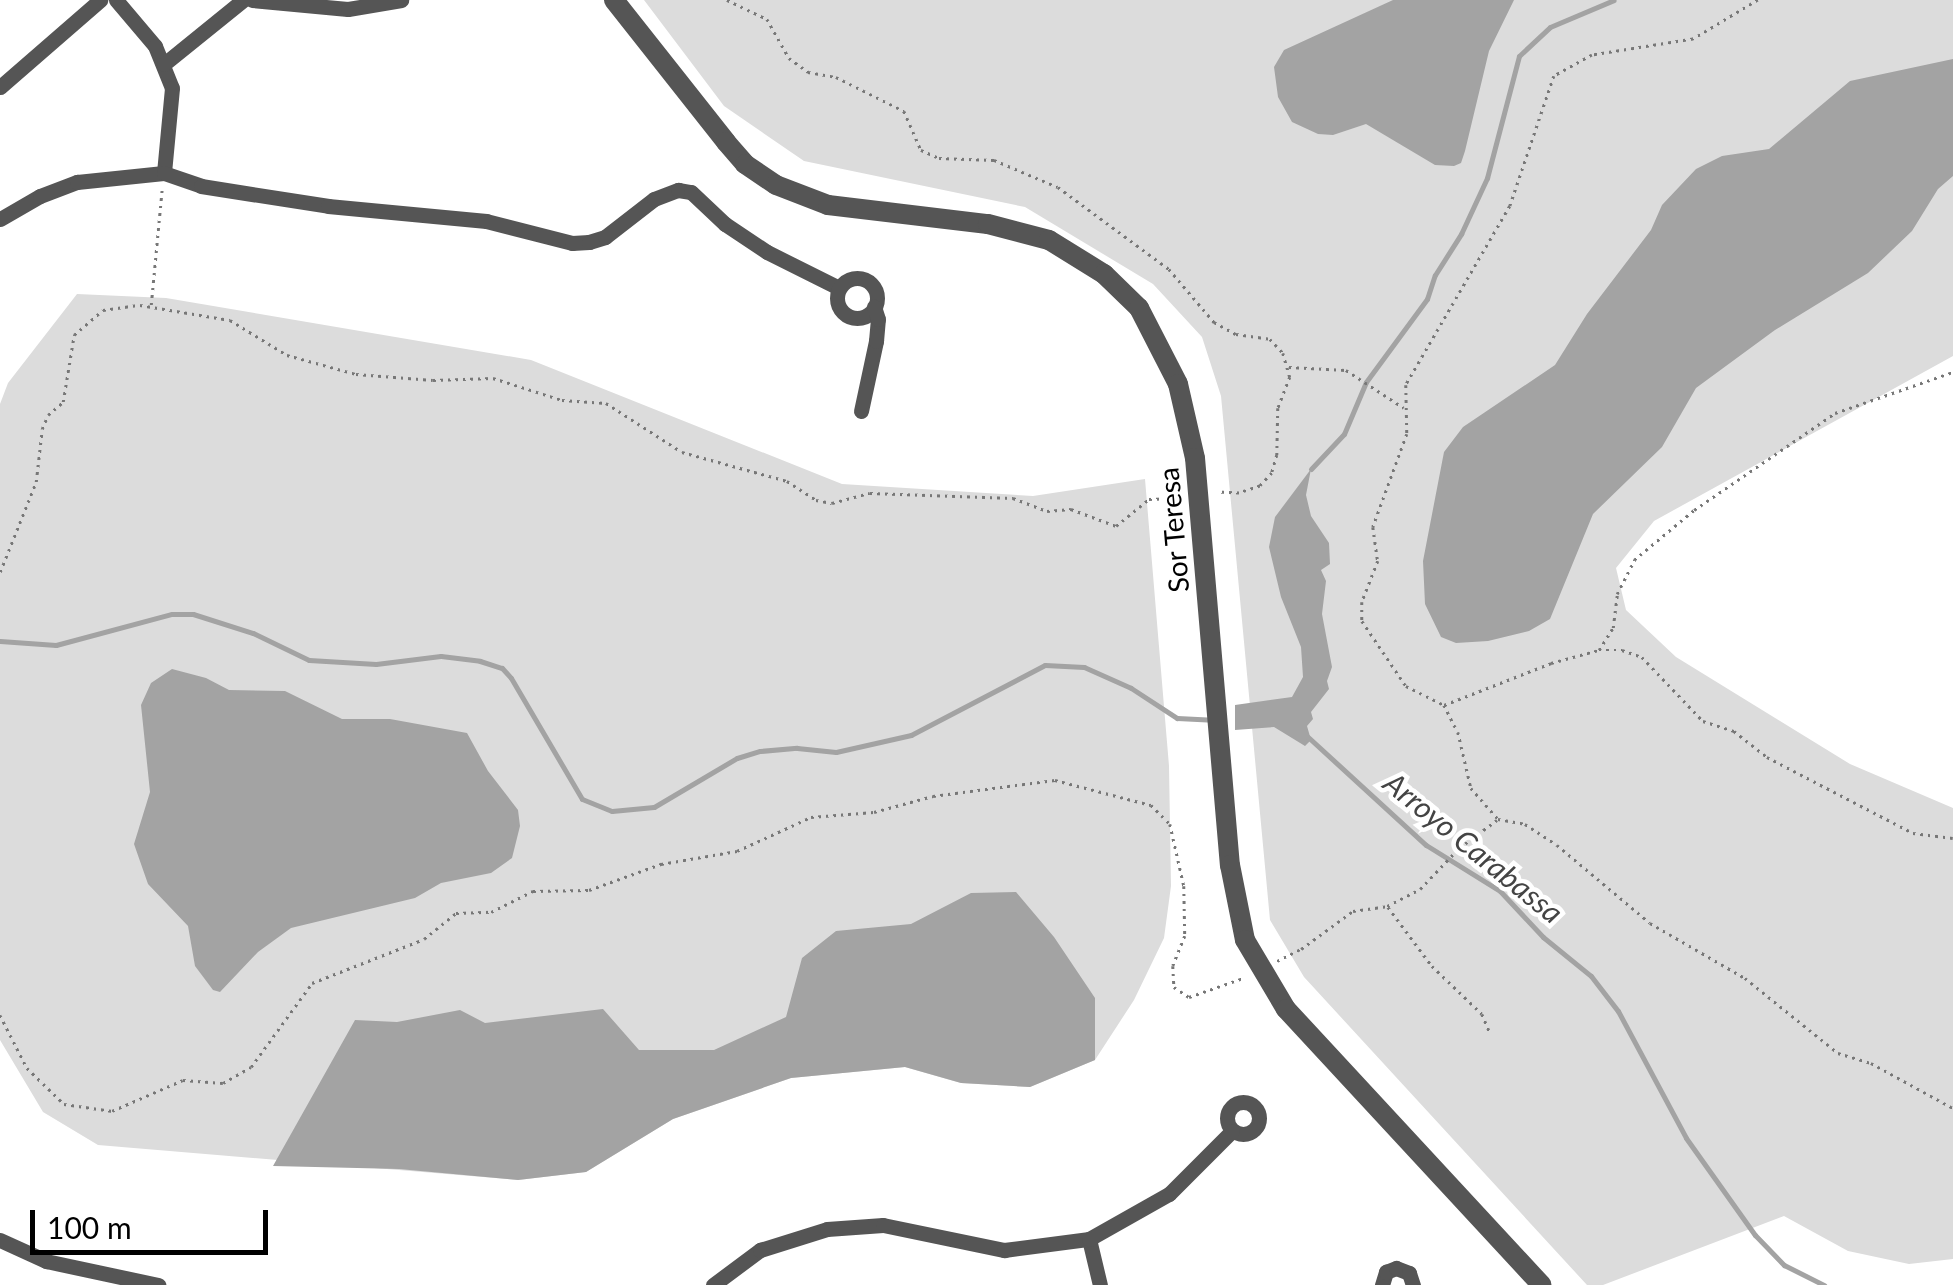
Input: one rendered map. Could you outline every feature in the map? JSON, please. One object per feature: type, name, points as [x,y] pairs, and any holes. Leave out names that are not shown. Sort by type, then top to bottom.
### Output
[{"type":"street","points":[[0,86],[100,0]]},
{"type":"street","points":[[116,0],[164,64],[172,107],[164,173]]},
{"type":"street","points":[[164,64],[243,0]]},
{"type":"street","points":[[252,0],[348,8],[401,0]]},
{"type":"street","name":"Sor Teresa","points":[[614,0],[745,164],[776,185],[828,205],[988,224],[1049,240],[1104,274],[1139,308],[1166,354],[1187,415],[1195,458],[1238,917],[1269,985],[1313,1040],[1542,1285]]},
{"type":"street","points":[[0,219],[40,196],[77,182],[164,173],[201,186],[328,206],[486,221],[572,242],[605,237],[669,192],[691,192],[724,224],[767,252],[839,288]]},
{"type":"street","points":[[861,411],[876,341],[876,292],[867,280],[852,278],[839,288],[838,303],[847,315],[862,317],[874,308]]},
{"type":"street","points":[[713,1285],[760,1250],[828,1229],[883,1226],[1004,1250],[1089,1239],[1169,1194],[1232,1131]]},
{"type":"street","points":[[1089,1239],[1100,1285]]},
{"type":"street","points":[[0,1240],[46,1261],[158,1285]]},
{"type":"street","points":[[1382,1285],[1386,1272],[1396,1268],[1410,1273],[1414,1285]]},
{"type":"path","points":[[1758,0],[1692,39],[1592,56],[1554,76],[1510,206],[1406,385],[1407,434],[1373,527],[1378,561],[1362,602],[1362,622],[1406,686],[1444,704],[1458,732],[1471,788],[1498,819],[1525,824],[1558,845],[1650,923],[1745,978],[1838,1053],[1870,1063],[1953,1108]]},
{"type":"path","points":[[151,307],[164,173]]},
{"type":"path","points":[[0,572],[36,482],[42,430],[48,416],[63,402],[74,335],[103,310],[151,307],[230,320],[288,355],[356,374],[433,380],[493,378],[562,400],[606,403],[682,452],[787,480],[816,500],[832,503],[870,493],[1013,498],[1047,511],[1071,509],[1116,526],[1149,499],[1181,498]]},
{"type":"path","points":[[1288,367],[1334,367],[1358,375],[1405,409]]},
{"type":"path","points":[[1599,650],[1613,628],[1617,594],[1634,560],[1694,510],[1835,413],[1953,372]]},
{"type":"path","points":[[1444,704],[1550,663],[1599,650],[1622,650],[1642,657],[1703,721],[1734,731],[1767,757],[1914,833],[1953,838]]},
{"type":"path","points":[[0,1015],[27,1068],[64,1104],[112,1110],[182,1080],[223,1082],[252,1067],[312,984],[424,938],[456,912],[491,912],[533,890],[589,890],[661,864],[736,851],[811,817],[874,812],[933,796],[1056,780],[1151,805],[1170,824],[1184,886],[1186,936],[1173,966],[1174,987],[1189,998],[1245,977]]},
{"type":"path","points":[[1273,963],[1301,950],[1353,911],[1387,906],[1420,889],[1459,848],[1498,819]]},
{"type":"path","points":[[1387,906],[1432,966],[1482,1014],[1490,1033]]},
{"type":"shaded area","points":[[644,0],[1953,0],[1953,356],[1654,521],[1616,568],[1626,610],[1676,657],[1850,764],[1953,808],[1953,1259],[1909,1264],[1848,1251],[1784,1216],[1603,1285],[1587,1285],[1304,977],[1270,920],[1221,396],[1202,337],[1153,284],[1025,207],[804,161],[724,106]]},
{"type":"shaded area","points":[[1393,0],[1514,0],[1489,51],[1465,151],[1461,163],[1454,166],[1435,165],[1366,124],[1333,135],[1318,134],[1292,122],[1278,97],[1274,67],[1284,50]]},
{"type":"shaded area","points":[[1953,59],[1953,176],[1938,189],[1912,231],[1868,273],[1775,330],[1696,388],[1662,447],[1593,514],[1550,619],[1529,631],[1488,641],[1456,643],[1441,637],[1425,604],[1423,561],[1444,452],[1463,427],[1555,365],[1587,314],[1651,230],[1662,205],[1696,169],[1722,156],[1769,149],[1850,81]]},
{"type":"shaded area","points":[[77,294],[166,298],[531,360],[842,484],[1033,496],[1145,479],[1169,766],[1171,886],[1164,938],[1134,1000],[1095,1060],[1030,1087],[961,1083],[905,1067],[791,1078],[673,1119],[586,1172],[518,1180],[98,1145],[43,1112],[0,1040],[0,404],[8,383]]},
{"type":"shaded area","points":[[1311,469],[1306,495],[1311,516],[1329,543],[1330,564],[1321,570],[1326,581],[1322,614],[1332,667],[1327,681],[1329,689],[1311,712],[1313,719],[1307,726],[1311,740],[1305,746],[1274,727],[1235,730],[1235,705],[1292,697],[1303,677],[1301,647],[1281,597],[1269,547],[1275,517]]},
{"type":"shaded area","points":[[172,669],[206,678],[229,690],[285,691],[342,719],[390,719],[467,733],[488,771],[518,810],[520,826],[512,858],[491,873],[441,883],[415,898],[291,928],[258,952],[220,992],[213,990],[195,966],[188,926],[148,884],[134,844],[150,792],[141,705],[151,683]]},
{"type":"shaded area","points":[[1016,892],[1054,937],[1095,998],[1095,1060],[1030,1087],[961,1083],[905,1067],[791,1078],[673,1119],[586,1172],[518,1180],[399,1169],[273,1166],[355,1020],[397,1022],[460,1010],[485,1023],[603,1009],[639,1050],[714,1050],[786,1017],[802,958],[836,931],[911,924],[971,893]]},
{"type":"waterway","points":[[1311,469],[1344,434],[1366,382],[1427,299],[1435,275],[1461,234],[1487,178],[1519,56],[1550,27],[1614,0]]},
{"type":"waterway","name":"Arroyo Carabassa","points":[[0,641],[56,645],[172,614],[193,614],[253,633],[309,660],[376,664],[441,656],[480,661],[502,668],[511,678],[582,799],[612,811],[654,807],[737,758],[760,751],[797,748],[836,752],[911,735],[1045,665],[1084,667],[1131,688],[1177,718],[1212,720]]},
{"type":"waterway","name":"Arroyo Carabassa","points":[[1308,737],[1426,845],[1500,891],[1543,937],[1591,976],[1618,1011],[1686,1138],[1755,1235],[1784,1265],[1824,1285]]}]
